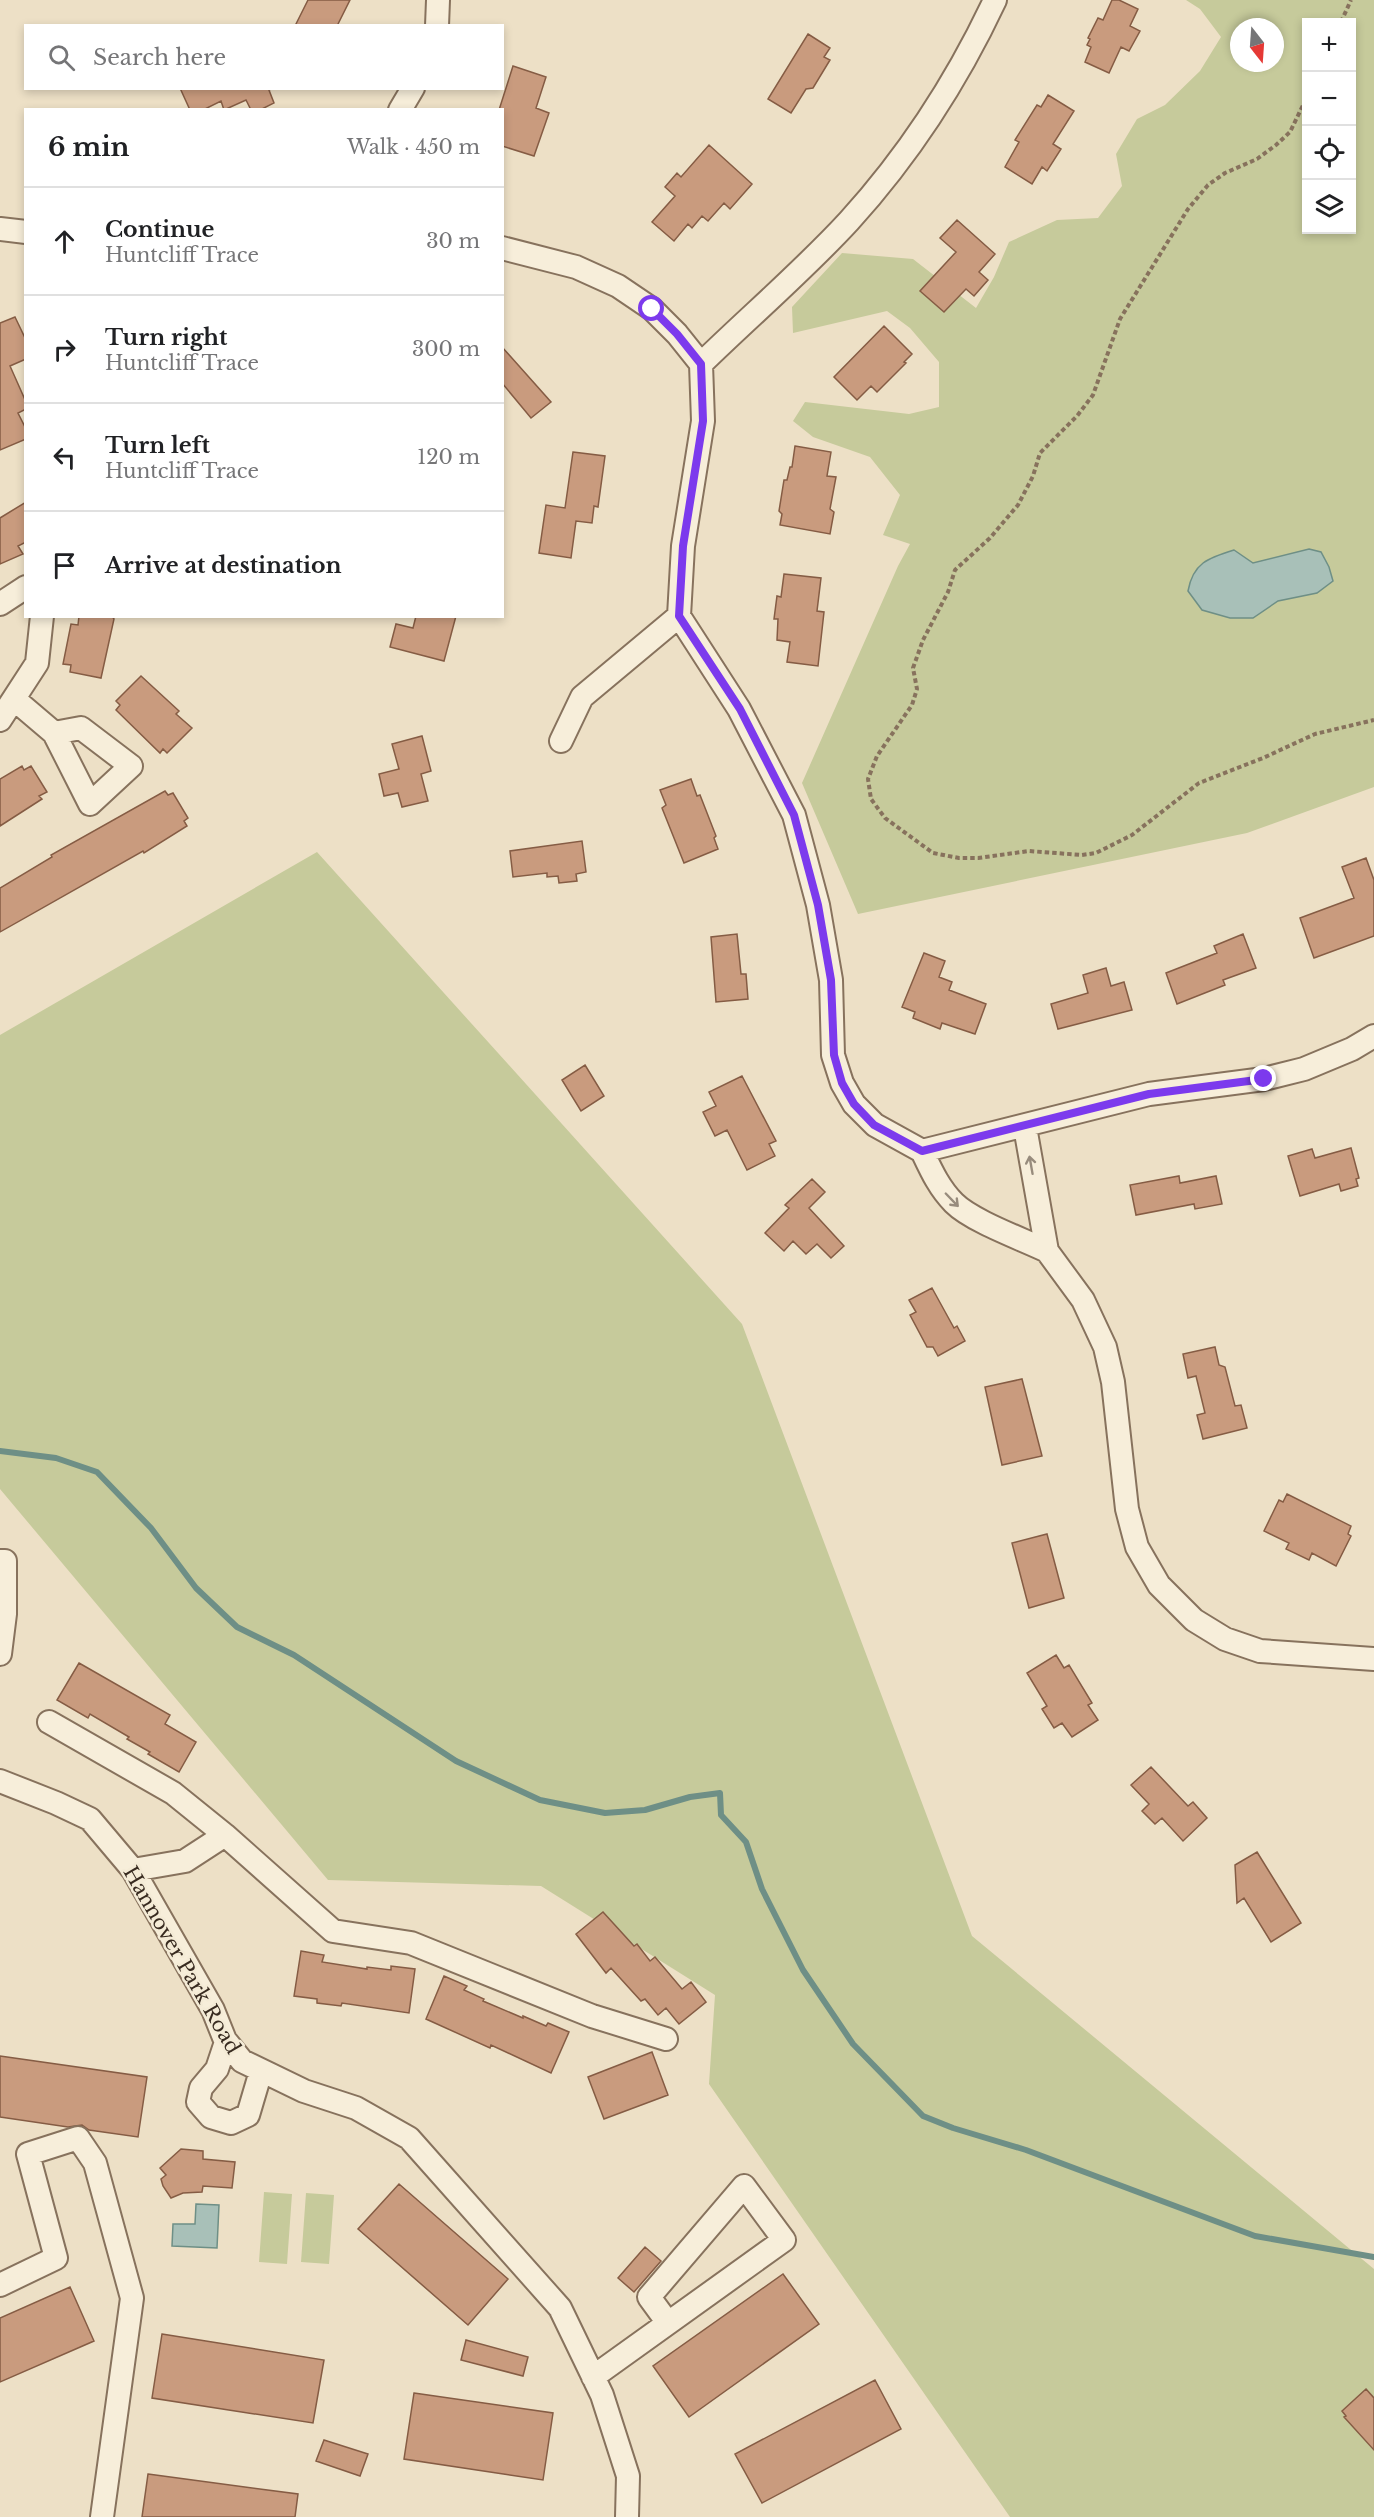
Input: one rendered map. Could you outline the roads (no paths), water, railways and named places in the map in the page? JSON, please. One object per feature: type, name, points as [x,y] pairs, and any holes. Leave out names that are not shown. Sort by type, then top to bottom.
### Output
[{"type":"street","points":[[437,24],[438,0]]},
{"type":"street","points":[[701,364],[848,222],[895,166],[937,107],[974,44],[995,0]]},
{"type":"street","points":[[401,108],[412,90]]},
{"type":"street","points":[[0,229],[24,232]]},
{"type":"street","points":[[504,249],[576,267],[618,286],[652,309],[677,334],[701,364],[703,421],[683,546],[679,616],[740,709],[794,815],[820,915],[831,980],[834,1055],[842,1083],[854,1104],[874,1125],[922,1151],[937,1183],[955,1204],[972,1215],[1047,1251]]},
{"type":"street","points":[[0,604],[24,588]]},
{"type":"street","points":[[561,741],[582,697],[679,616]]},
{"type":"street","points":[[0,720],[37,663],[42,618]]},
{"type":"street","points":[[14,699],[54,733]]},
{"type":"street","points":[[922,1151],[1025,1127],[1149,1094],[1264,1079],[1304,1069],[1352,1049],[1374,1036]]},
{"type":"street","points":[[1025,1127],[1047,1251],[1083,1300],[1105,1347],[1113,1382],[1127,1509],[1137,1547],[1159,1585],[1194,1620],[1226,1640],[1260,1651],[1374,1659]]},
{"type":"street","points":[[0,1561],[5,1561],[5,1614],[0,1654]]},
{"type":"street","points":[[49,1722],[173,1793],[225,1835],[333,1931],[411,1943],[592,2016],[666,2039]]},
{"type":"street","name":"Hannover Park Road","points":[[0,1781],[56,1803],[90,1820],[133,1870],[213,2010],[226,2042],[242,2061],[304,2091],[356,2108],[409,2138],[560,2308],[597,2386],[628,2476],[627,2517]]},
{"type":"street","points":[[133,1870],[185,1862],[225,1835]]},
{"type":"street","points":[[226,2042],[217,2069],[201,2088],[198,2102],[211,2117],[231,2123],[248,2115],[261,2071]]},
{"type":"street","points":[[0,2285],[56,2258],[28,2154],[78,2138],[95,2163],[132,2298],[102,2517]]},
{"type":"street","points":[[597,2386],[668,2323],[784,2240],[744,2186],[649,2297],[668,2323]]},
{"type":"water","points":[[1309,549],[1321,552],[1333,581],[1317,593],[1278,601],[1253,618],[1230,618],[1202,610],[1188,591],[1198,568],[1209,559],[1225,553],[1234,550],[1253,563]]},
{"type":"water","points":[[196,2204],[219,2205],[217,2248],[172,2246],[173,2224],[195,2224]]},
{"type":"waterway","points":[[0,1451],[56,1458],[97,1472],[151,1528],[196,1588],[237,1627],[294,1655],[456,1761],[540,1800],[605,1813],[645,1810],[690,1797],[720,1793],[721,1815],[746,1842],[762,1889],[803,1970],[853,2044],[923,2116],[953,2128],[1026,2150],[1255,2236],[1374,2257]]}]
